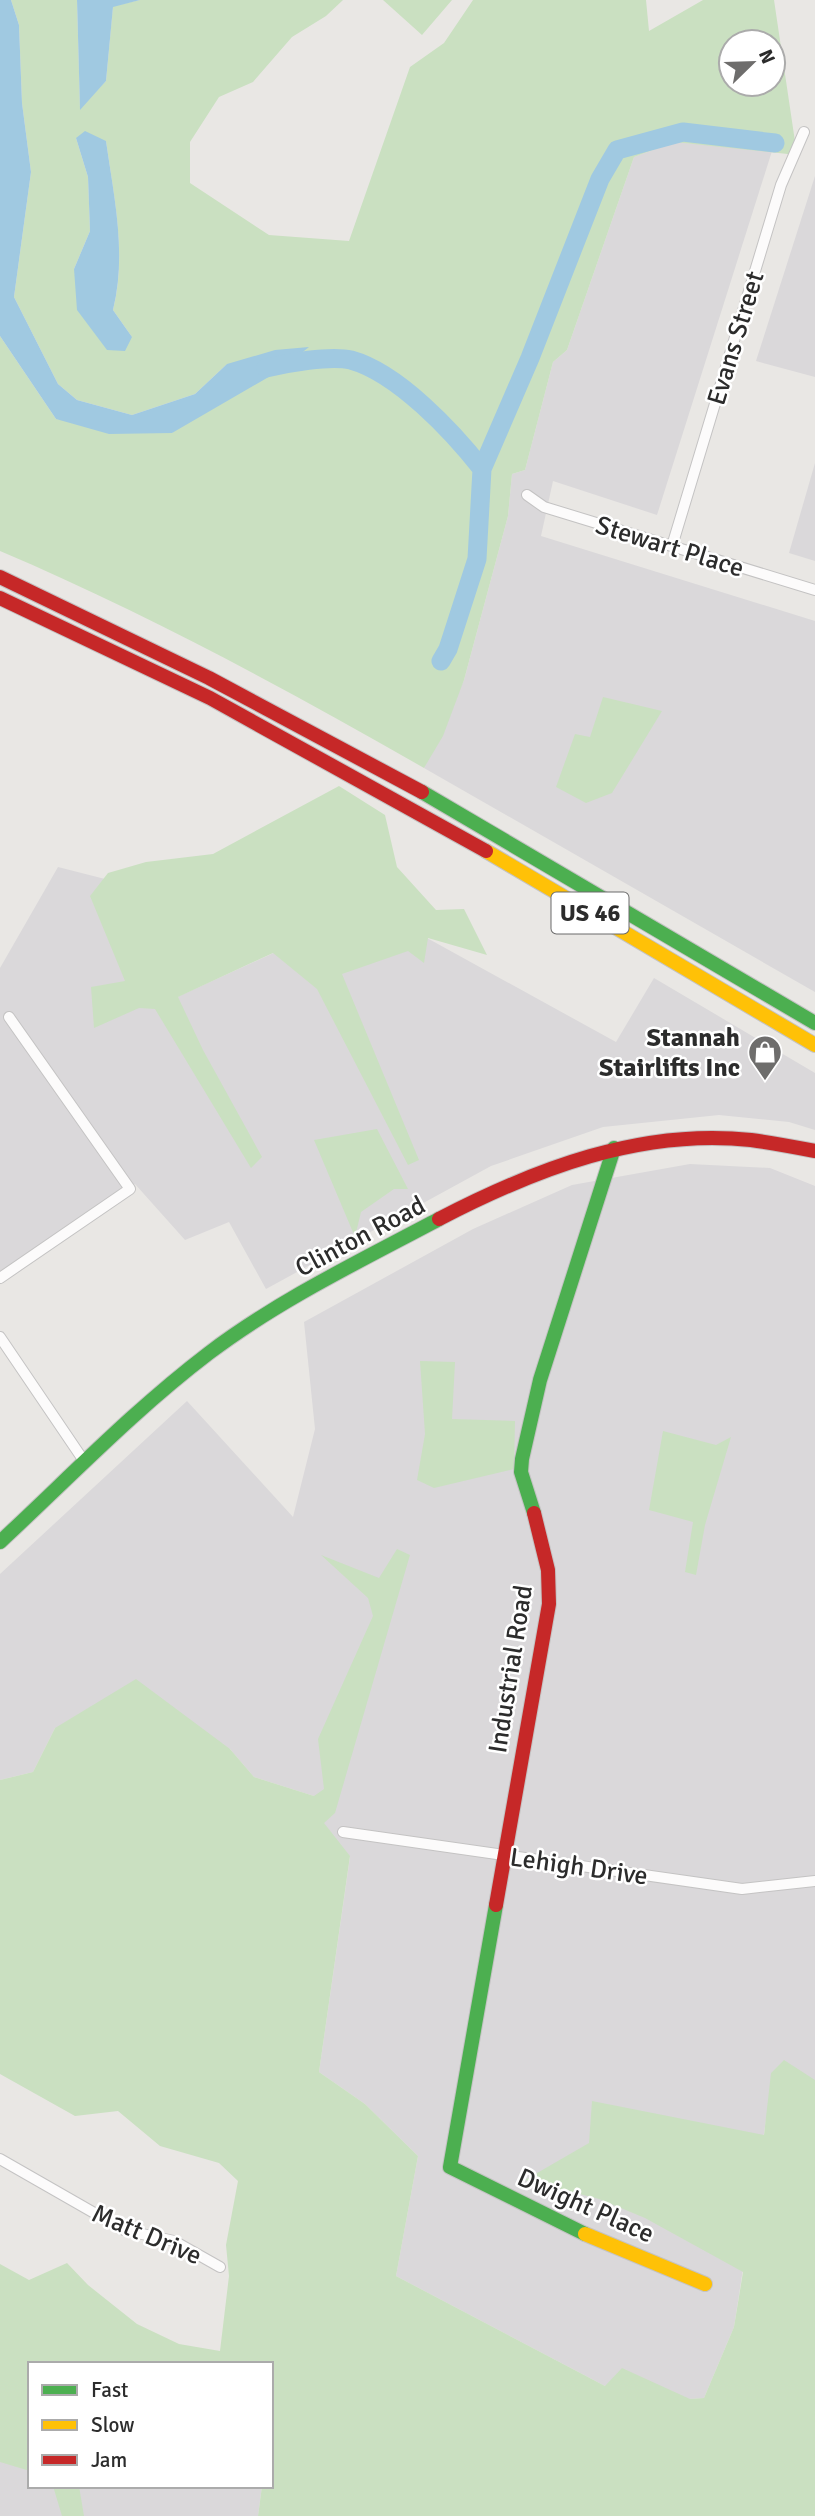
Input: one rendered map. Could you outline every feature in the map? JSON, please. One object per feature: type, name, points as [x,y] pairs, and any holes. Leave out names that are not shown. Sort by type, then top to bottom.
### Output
[{"type":"main road","name":"US 46","points":[[0,578],[152,649],[379,766],[815,1023]]},
{"type":"main road","name":"US 46","points":[[0,598],[184,686],[365,781],[815,1045]]},
{"type":"main road","name":"Clinton Road","points":[[0,1542],[84,1461],[208,1354],[261,1318],[380,1251],[500,1190],[552,1167],[614,1148],[720,1136],[815,1151]]},
{"type":"main road","name":"Industrial Road","points":[[450,2167],[551,1585],[546,1555],[521,1472],[522,1460],[540,1380],[614,1148]]},
{"type":"main road","name":"Dwight Place","points":[[450,2167],[571,2228],[705,2284]]},
{"type":"street","name":"Evans Street","points":[[672,546],[781,185],[804,132]]},
{"type":"street","name":"Stewart Place","points":[[527,495],[544,507],[815,590]]},
{"type":"street","points":[[0,1278],[130,1189],[9,1017]]},
{"type":"street","points":[[0,1337],[84,1461]]},
{"type":"street","name":"Lehigh Drive","points":[[342,1832],[741,1889],[815,1881]]},
{"type":"street","name":"Matt Drive","points":[[0,2160],[124,2230],[174,2241],[220,2267]]},
{"type":"shaded area","points":[[674,142],[772,151],[657,515],[553,481],[541,536],[815,621],[815,992],[424,768],[464,680],[508,516],[512,474],[525,470],[553,362],[567,350],[634,157]]},
{"type":"shaded area","points":[[815,176],[815,377],[756,361]]},
{"type":"shaded area","points":[[815,463],[815,561],[789,553]]},
{"type":"shaded area","points":[[58,867],[105,879],[164,1003],[278,951],[427,938],[616,1042],[654,978],[815,1073],[815,1130],[789,1122],[719,1115],[603,1127],[491,1166],[266,1289],[229,1222],[185,1240],[135,1184],[0,1279],[0,968]]},
{"type":"shaded area","points":[[690,1164],[770,1168],[815,1186],[815,2081],[766,2120],[734,2327],[704,2398],[690,2399],[605,2386],[396,2276],[418,2156],[365,2104],[319,2072],[350,1857],[316,1814],[314,1796],[254,1777],[230,1749],[55,1728],[33,1772],[0,1780],[0,1574],[187,1401],[293,1517],[315,1429],[304,1322],[473,1229],[572,1185]]},
{"type":"shaded area","points":[[0,2456],[28,2462],[28,2488],[262,2488],[258,2516],[0,2516]]},
{"type":"green space","points":[[11,0],[77,0],[80,108],[106,81],[113,6],[140,0],[343,0],[326,16],[292,37],[253,82],[219,97],[190,142],[190,183],[269,235],[349,241],[410,67],[444,43],[473,0],[646,0],[649,31],[703,0],[774,0],[778,28],[717,28],[717,98],[787,98],[787,88],[797,155],[674,142],[634,157],[567,350],[553,362],[525,470],[512,474],[508,516],[464,680],[443,736],[424,768],[215,653],[0,551],[0,336],[56,419],[172,433],[227,364],[195,394],[132,415],[77,400],[58,384],[14,297],[31,172],[22,103],[19,25]],"holes":[[[76,138],[106,141],[119,247],[113,310],[132,337],[74,269],[90,231],[88,177]]]},
{"type":"green space","points":[[383,0],[452,0],[422,35]]},
{"type":"green space","points":[[603,697],[662,711],[612,793],[586,803],[556,787],[575,734],[590,737]]},
{"type":"green space","points":[[339,786],[385,815],[397,867],[436,910],[464,909],[487,955],[428,938],[424,963],[408,951],[342,974],[419,1160],[408,1165],[317,989],[273,953],[178,997],[203,1050],[262,1157],[251,1168],[155,1009],[139,1008],[94,1028],[91,987],[125,981],[90,896],[108,873],[146,862],[213,854]]},
{"type":"green space","points":[[377,1129],[408,1189],[394,1189],[361,1212],[355,1237],[314,1140]]},
{"type":"green space","points":[[420,1361],[455,1362],[452,1419],[515,1421],[514,1469],[434,1488],[417,1480],[425,1434]]},
{"type":"green space","points":[[663,1431],[716,1445],[731,1437],[705,1525],[696,1575],[685,1572],[693,1522],[649,1510]]},
{"type":"green space","points":[[397,1549],[410,1555],[335,1813],[324,1823],[350,1856],[319,2072],[365,2104],[418,2156],[396,2276],[605,2386],[622,2368],[690,2399],[704,2398],[734,2327],[743,2272],[645,2218],[599,2199],[525,2180],[589,2143],[592,2101],[764,2135],[771,2073],[784,2060],[815,2080],[815,2516],[258,2516],[262,2488],[273,2488],[273,2362],[28,2362],[28,2470],[0,2462],[0,2264],[29,2280],[67,2263],[88,2285],[137,2324],[179,2344],[220,2351],[229,2276],[226,2245],[238,2181],[219,2163],[160,2146],[118,2111],[75,2116],[0,2074],[0,1780],[33,1772],[55,1728],[136,1679],[230,1749],[254,1777],[314,1796],[324,1789],[318,1739],[373,1616],[368,1598],[321,1555],[379,1578]]},
{"type":"green space","points":[[54,2488],[79,2488],[84,2516],[62,2516]]},
{"type":"water","points":[[0,0],[11,0],[19,25],[22,103],[31,172],[14,297],[58,384],[77,400],[132,415],[195,394],[227,364],[275,350],[309,347],[279,371],[172,433],[109,434],[56,419],[0,336]]},
{"type":"water","points":[[77,0],[140,0],[113,7],[106,81],[80,110]]},
{"type":"water","points":[[85,131],[106,141],[119,247],[113,310],[132,337],[125,351],[107,350],[77,310],[74,269],[90,231],[88,177],[76,138]]},
{"type":"waterway","points":[[266,368],[332,358],[351,360],[369,367],[387,377],[423,406],[456,438],[482,469],[530,358],[600,179],[617,150],[683,132],[775,143]]},
{"type":"waterway","points":[[441,661],[448,649],[477,559],[482,469]]},
{"type":"traffic: fast","points":[[422,792],[815,1023]]},
{"type":"traffic: fast","points":[[534,1513],[521,1472],[522,1459],[540,1380],[614,1148]]},
{"type":"traffic: fast","points":[[0,1542],[128,1421],[209,1353],[292,1298],[439,1219]]},
{"type":"traffic: fast","points":[[496,1905],[450,2167],[585,2234]]},
{"type":"traffic: slow","points":[[486,851],[815,1045]]},
{"type":"traffic: slow","points":[[585,2234],[705,2284]]},
{"type":"traffic: jam","points":[[0,577],[209,678],[422,792]]},
{"type":"traffic: jam","points":[[0,598],[210,698],[486,851]]},
{"type":"traffic: jam","points":[[439,1219],[551,1169],[629,1147],[669,1140],[710,1138],[751,1140],[815,1151]]},
{"type":"traffic: jam","points":[[496,1905],[549,1604],[548,1570],[534,1513]]},
{"type":"place","name":"Stannah Stairlifts Inc","points":[[765,1082]]}]
